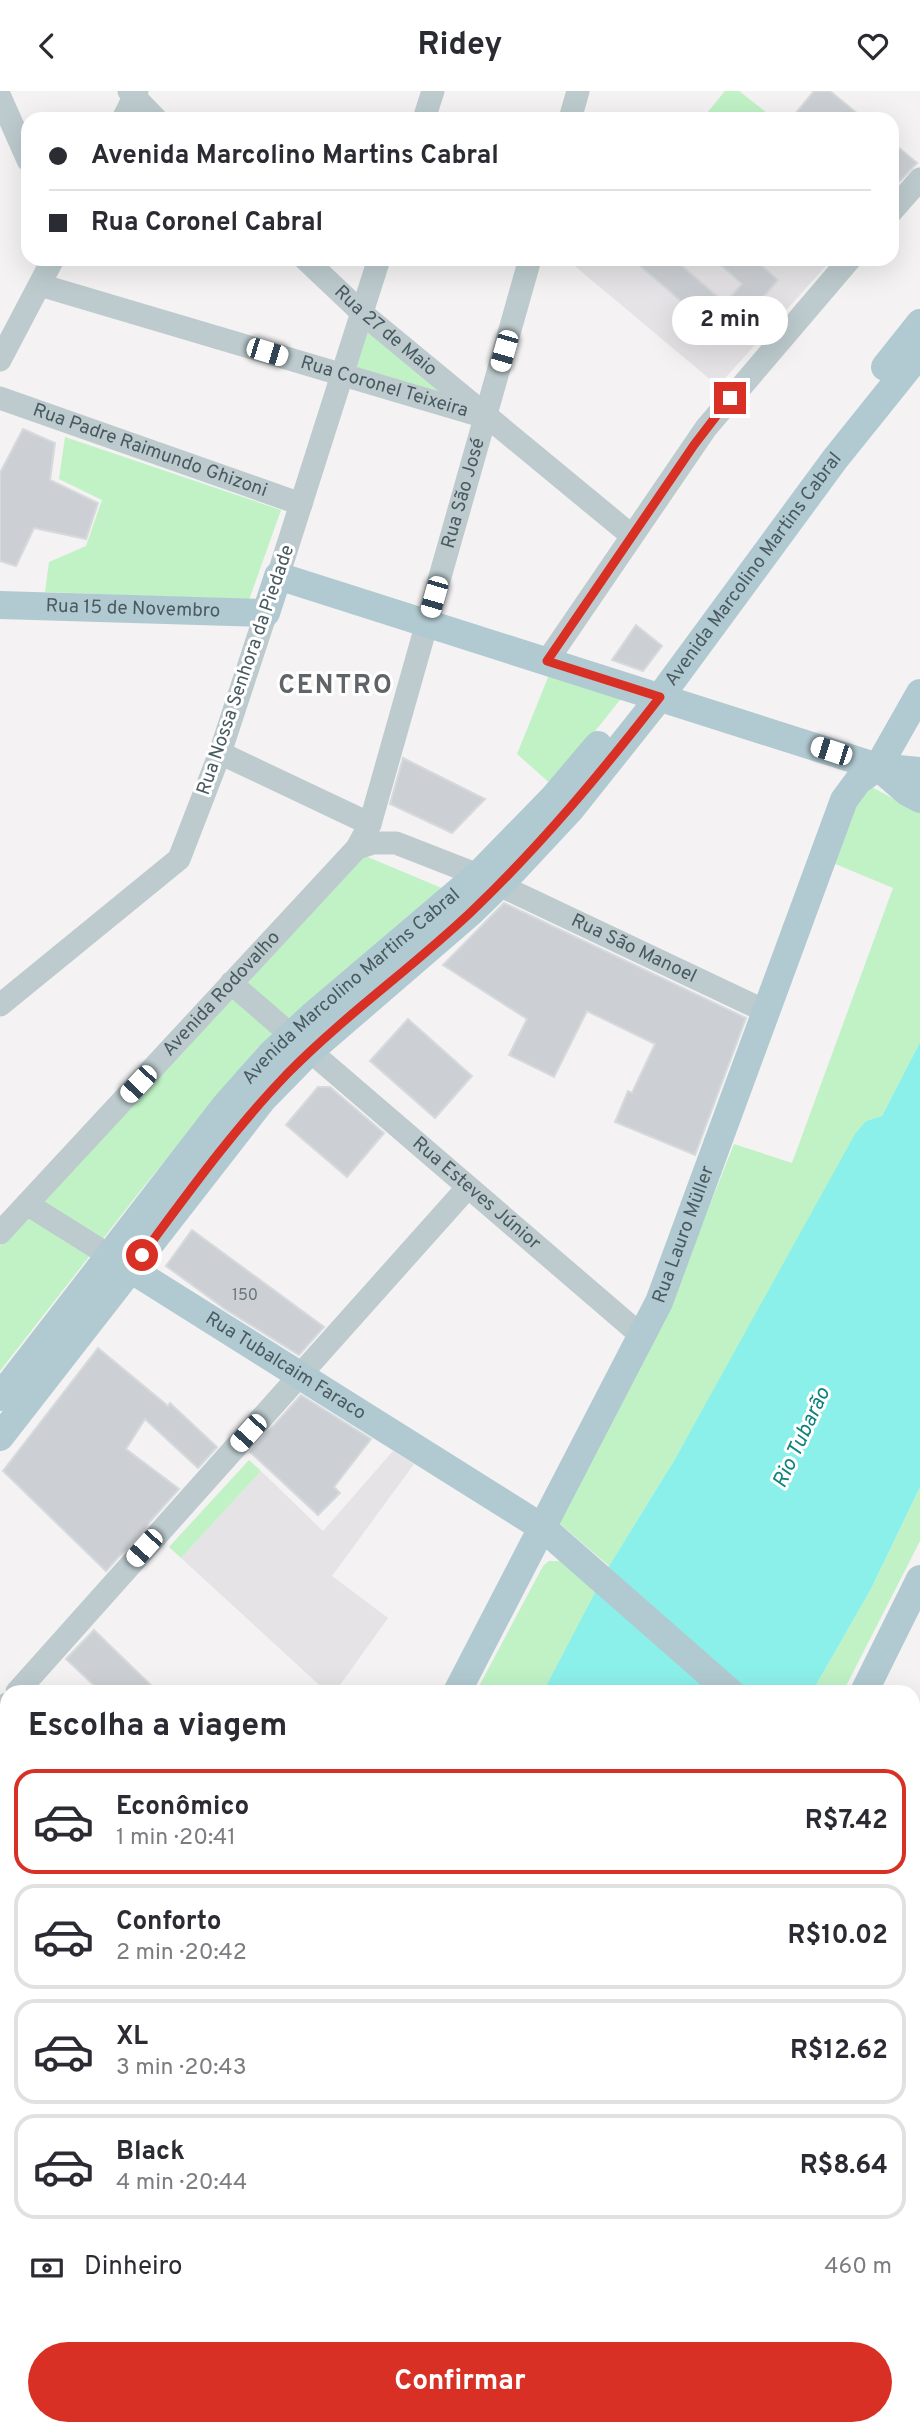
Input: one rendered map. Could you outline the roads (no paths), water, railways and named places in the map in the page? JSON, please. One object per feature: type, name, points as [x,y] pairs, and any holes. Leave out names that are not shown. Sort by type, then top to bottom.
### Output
[{"type":"main road","name":"Avenida Marcolino Martins Cabral","points":[[651,694],[877,377],[920,323]]},
{"type":"main road","name":"Avenida Marcolino Martins Cabral","points":[[0,1437],[225,1107],[489,880],[561,788],[651,694],[920,353]]},
{"type":"main road","points":[[278,576],[878,767],[917,783]]},
{"type":"main road","name":"Rua Nossa Senhora da Piedade","points":[[266,613],[278,576]]},
{"type":"main road","name":"Rua 15 de Novembro","points":[[0,605],[266,613]]},
{"type":"main road","name":"Rua Lauro Müller","points":[[461,1685],[659,1302],[844,800],[858,781],[878,767],[920,693]]},
{"type":"main road","name":"Avenida Marcolino Martins Cabral","points":[[0,1397],[120,1263]]},
{"type":"main road","name":"Rua Tubalcaim Faraco","points":[[120,1263],[543,1528],[722,1685]]},
{"type":"main road","points":[[867,1685],[920,1579]]},
{"type":"street","points":[[426,112],[433,91]]},
{"type":"street","points":[[572,112],[578,91]]},
{"type":"street","points":[[126,112],[133,93],[150,112]]},
{"type":"street","points":[[0,97],[21,144]]},
{"type":"street","points":[[899,203],[920,179]]},
{"type":"street","points":[[0,360],[50,266]]},
{"type":"street","name":"Rua 27 de Maio","points":[[312,266],[362,313],[485,417],[632,536]]},
{"type":"street","name":"Rua Nossa Senhora da Piedade","points":[[278,576],[377,266]]},
{"type":"street","name":"Rua São José","points":[[357,848],[370,824],[528,266]]},
{"type":"street","points":[[547,661],[706,428],[844,266]]},
{"type":"street","name":"Rua Coronel Teixeira","points":[[40,285],[485,417]]},
{"type":"street","name":"Rua Padre Raimundo Ghizoni","points":[[0,398],[301,504]]},
{"type":"street","name":"Rua Nossa Senhora da Piedade","points":[[0,1005],[179,859],[220,753],[266,613]]},
{"type":"street","points":[[220,753],[370,824]]},
{"type":"street","name":"Rua São Manoel","points":[[357,848],[373,842],[396,843],[489,880],[767,1012]]},
{"type":"street","name":"Avenida Rodovalho","points":[[0,1233],[357,848]]},
{"type":"street","name":"Rua Esteves Júnior","points":[[231,983],[642,1336]]},
{"type":"street","points":[[24,1685],[468,1187]]},
{"type":"street","name":"Rua Tubalcaim Faraco","points":[[27,1204],[120,1263]]},
{"type":"water","name":"Rio Tubarão","points":[[920,1042],[920,1487],[871,1589],[816,1685],[547,1685],[609,1566],[675,1459],[855,1134],[866,1121],[882,1116]]},
{"type":"district","name":"CENTRO","points":[[336,686]]}]
